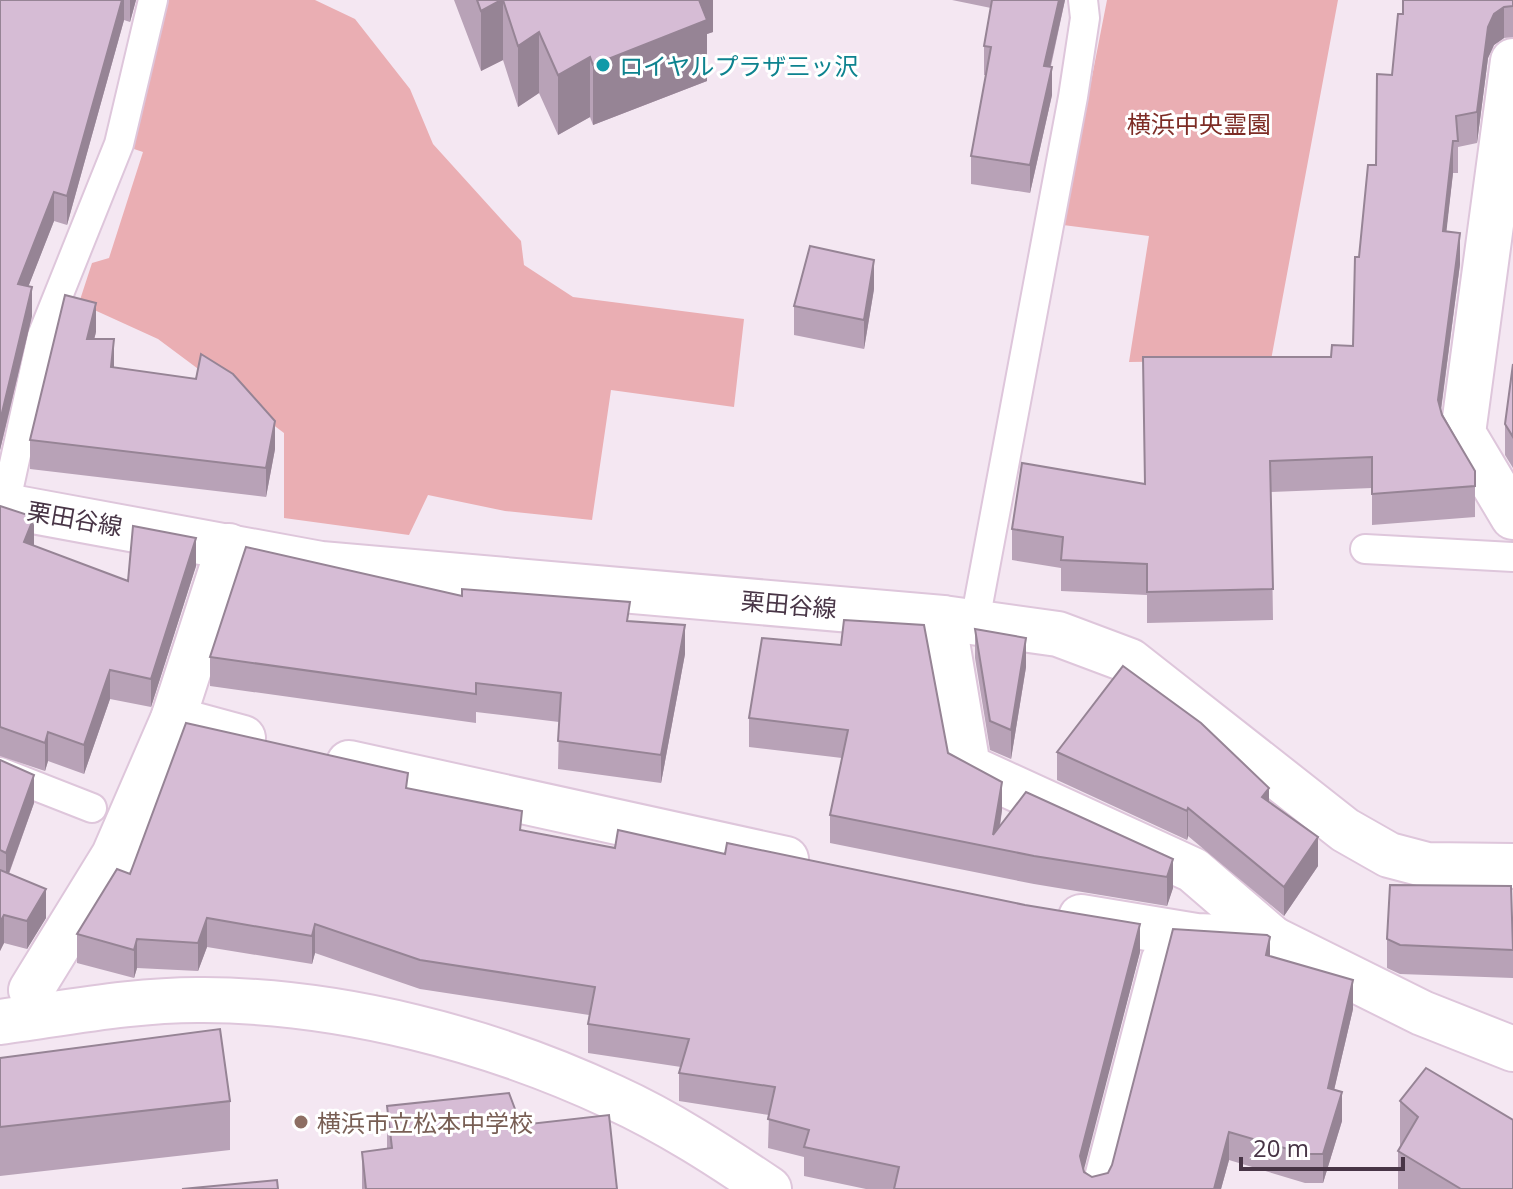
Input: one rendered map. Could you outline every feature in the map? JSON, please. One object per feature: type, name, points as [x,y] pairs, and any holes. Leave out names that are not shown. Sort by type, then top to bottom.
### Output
[{"type":"street","points":[[1513,61],[1463,433],[1513,517]]},
{"type":"street","name":"栗田谷線","points":[[2,505],[321,564],[959,619],[1058,634],[1130,661],[1345,830],[1389,855],[1427,865],[1513,866]]},
{"type":"street","points":[[31,990],[114,855],[173,719],[229,546]]},
{"type":"street","points":[[959,619],[968,767],[1193,870],[1273,939],[1422,1013],[1513,1049]]},
{"type":"street","points":[[173,719],[294,751],[831,869]]},
{"type":"street","points":[[1045,911],[1196,936],[1273,939]]},
{"type":"street","points":[[0,1022],[203,1000],[316,1009],[424,1031],[522,1060],[615,1097],[718,1154],[769,1189]]},
{"type":"lane","points":[[2,505],[42,336],[119,144],[153,0]]},
{"type":"lane","points":[[959,619],[1073,97],[1085,18],[1083,0]]},
{"type":"lane","points":[[1365,549],[1513,557]]},
{"type":"lane","points":[[0,772],[92,808]]},
{"type":"lane","points":[[1096,1189],[1156,958]]},
{"type":"green space","points":[[168,0],[315,0],[355,19],[410,89],[433,144],[521,241],[524,265],[573,297],[744,319],[734,407],[611,390],[592,520],[505,511],[428,495],[409,535],[284,518],[284,433],[158,339],[79,303],[92,263],[109,258],[143,152],[128,147]]},
{"type":"green space","name":"横浜中央霊園","points":[[1107,0],[1338,0],[1271,360],[1129,362],[1149,236],[1063,225]]},
{"type":"building","points":[[0,0],[122,0],[67,196],[54,192],[18,284],[32,287],[0,421]]},
{"type":"building","points":[[477,0],[501,0],[481,11]]},
{"type":"building","points":[[503,0],[699,0],[707,20],[593,65],[590,57],[558,75],[539,32],[518,46]]},
{"type":"building","points":[[992,0],[1059,0],[1044,66],[1052,67],[1030,165],[971,156],[991,47],[984,46]]},
{"type":"building","points":[[1403,0],[1513,0],[1513,6],[1504,7],[1494,14],[1488,27],[1477,112],[1456,116],[1458,141],[1453,141],[1443,231],[1460,233],[1438,400],[1442,415],[1475,471],[1475,486],[1372,494],[1372,457],[1270,461],[1273,589],[1147,592],[1147,564],[1061,560],[1063,537],[1012,529],[1022,463],[1145,484],[1143,357],[1331,357],[1332,345],[1353,346],[1355,257],[1359,257],[1368,165],[1376,165],[1377,74],[1392,75],[1398,14],[1403,14]]},
{"type":"building","points":[[810,246],[874,260],[864,320],[794,306]]},
{"type":"building","points":[[65,295],[96,303],[87,339],[114,339],[111,367],[196,379],[201,354],[233,374],[275,421],[266,468],[30,440]]},
{"type":"building","points":[[1513,364],[1513,437],[1505,424]]},
{"type":"building","points":[[0,506],[34,517],[24,542],[128,581],[133,526],[196,538],[151,679],[110,670],[84,745],[48,732],[45,743],[0,727]]},
{"type":"building","points":[[246,547],[462,596],[462,589],[630,602],[627,621],[685,625],[661,755],[558,741],[561,693],[476,683],[476,694],[210,657]]},
{"type":"building","points":[[844,620],[924,625],[948,753],[1002,782],[993,835],[1026,792],[1173,859],[1167,877],[1034,856],[830,815],[848,730],[749,718],[762,638],[841,645]]},
{"type":"building","points":[[975,629],[1026,638],[1011,730],[990,721]]},
{"type":"building","points":[[1123,666],[1201,723],[1269,788],[1262,797],[1318,837],[1284,887],[1188,808],[1187,811],[1057,752]]},
{"type":"building","points":[[186,723],[408,773],[406,788],[522,811],[520,830],[615,848],[618,830],[725,854],[727,843],[1025,905],[1140,924],[1080,1156],[1084,1172],[1092,1177],[1108,1173],[1112,1165],[1173,929],[1267,935],[1270,937],[1266,955],[1353,980],[1328,1088],[1342,1092],[1323,1154],[1305,1154],[1229,1132],[1214,1189],[894,1189],[899,1167],[804,1147],[809,1130],[768,1119],[775,1087],[679,1073],[689,1039],[588,1024],[595,987],[420,960],[315,924],[312,936],[207,918],[198,943],[137,939],[134,950],[77,934],[117,869],[130,874]]},
{"type":"building","points":[[0,760],[34,775],[6,853],[0,850]]},
{"type":"building","points":[[0,870],[46,889],[27,921],[4,915],[0,922]]},
{"type":"building","points":[[1390,885],[1511,886],[1513,950],[1400,945],[1387,939]]},
{"type":"building","points":[[220,1029],[230,1101],[0,1127],[0,1058]]},
{"type":"building","points":[[1426,1068],[1513,1120],[1513,1189],[1461,1189],[1398,1151],[1418,1117],[1400,1101]]},
{"type":"building","points":[[509,1093],[521,1125],[609,1115],[617,1189],[366,1189],[362,1152],[392,1148],[387,1106]]},
{"type":"building","points":[[277,1180],[278,1189],[182,1189]]},
{"type":"place","name":"ロイヤルプラザ三ッ沢","points":[[603,65]]},
{"type":"place","name":"横浜市立松本中学校","points":[[301,1122]]}]
